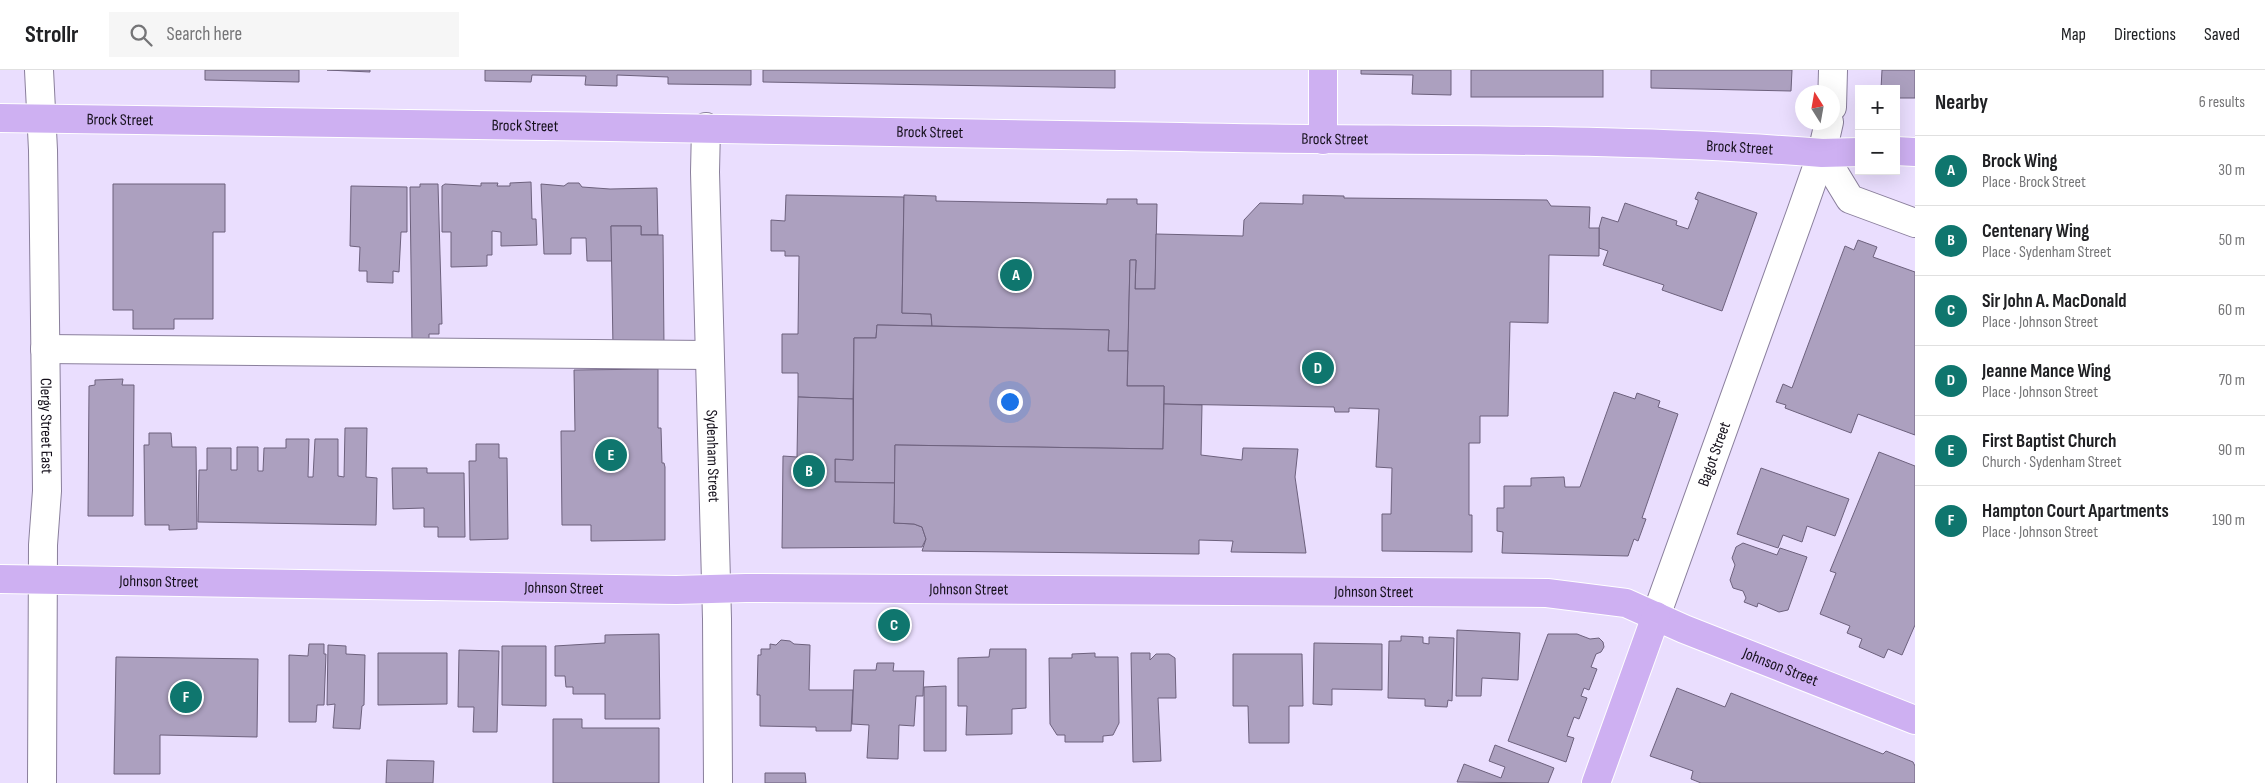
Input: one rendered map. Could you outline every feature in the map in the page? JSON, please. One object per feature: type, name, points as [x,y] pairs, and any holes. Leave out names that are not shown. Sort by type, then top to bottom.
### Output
[{"type":"main road","points":[[1323,70],[1323,140]]},
{"type":"main road","name":"Brock Street","points":[[0,118],[706,127],[1323,140],[1562,141],[1822,153],[1855,152]]},
{"type":"main road","points":[[1900,151],[1915,152]]},
{"type":"main road","name":"Johnson Street","points":[[0,579],[716,589],[1546,593],[1626,603],[1915,720]]},
{"type":"main road","name":"Bagot Street","points":[[1596,783],[1656,616]]},
{"type":"street","name":"Clergy Street East","points":[[39,70],[43,150],[47,491],[43,580],[42,783]]},
{"type":"street","points":[[1833,85],[1834,70]]},
{"type":"street","name":"Sydenham Street","points":[[706,127],[705,172],[716,589],[718,783]]},
{"type":"street","name":"Bagot Street","points":[[1656,616],[1822,153],[1827,130]]},
{"type":"street","points":[[1822,153],[1850,199],[1915,223]]},
{"type":"street","points":[[45,349],[709,355]]},
{"type":"building","points":[[205,70],[299,70],[299,82],[205,80]]},
{"type":"building","points":[[327,70],[370,70],[370,72]]},
{"type":"building","points":[[485,70],[751,70],[751,85],[668,84],[668,77],[617,75],[617,86],[585,85],[586,76],[532,75],[531,82],[485,81]]},
{"type":"building","points":[[763,70],[1115,70],[1115,88],[763,82]]},
{"type":"building","points":[[1361,70],[1451,70],[1451,95],[1412,94],[1413,75],[1361,74]]},
{"type":"building","points":[[1471,70],[1603,70],[1603,97],[1471,97]]},
{"type":"building","points":[[1651,70],[1792,70],[1791,91],[1651,88]]},
{"type":"building","points":[[1882,70],[1915,70],[1915,98],[1900,98],[1900,85],[1881,85]]},
{"type":"building","points":[[531,182],[532,219],[536,219],[537,245],[501,246],[501,232],[492,231],[492,255],[487,255],[487,266],[451,267],[451,232],[442,232],[442,186],[445,184],[481,186],[481,183],[498,183],[497,186],[510,186],[510,183]]},
{"type":"building","points":[[568,183],[579,183],[582,187],[610,189],[657,188],[658,235],[641,235],[641,226],[611,226],[612,261],[587,261],[586,238],[571,238],[571,254],[544,254],[541,184],[564,186]]},
{"type":"building","points":[[113,184],[225,184],[225,232],[213,232],[213,319],[174,319],[174,329],[133,329],[133,310],[113,310]]},
{"type":"building","points":[[420,184],[438,184],[442,324],[439,324],[439,334],[429,334],[429,342],[412,343],[410,187],[420,187]]},
{"type":"building","points":[[351,186],[407,187],[407,232],[401,232],[399,272],[393,271],[393,283],[367,282],[367,271],[359,271],[360,247],[350,246]]},
{"type":"building","points":[[1698,192],[1757,213],[1722,311],[1662,290],[1664,285],[1603,265],[1608,251],[1599,248],[1599,228],[1602,217],[1618,222],[1625,203],[1677,221],[1676,225],[1688,229],[1698,202],[1695,199]]},
{"type":"building","points":[[786,195],[904,197],[902,313],[931,314],[932,326],[877,325],[876,338],[854,338],[853,399],[798,397],[798,373],[782,373],[782,334],[798,334],[799,256],[785,256],[785,251],[771,251],[771,220],[785,221]]},
{"type":"building","points":[[904,195],[936,196],[936,201],[1107,204],[1107,199],[1137,199],[1137,204],[1157,204],[1155,289],[1135,289],[1136,260],[1130,260],[1128,351],[1108,351],[1109,330],[932,326],[931,314],[902,313]]},
{"type":"building","points":[[1303,195],[1344,196],[1344,198],[1547,200],[1551,206],[1590,207],[1589,228],[1599,228],[1599,256],[1549,255],[1548,323],[1510,322],[1508,416],[1480,416],[1480,443],[1469,443],[1469,515],[1472,515],[1472,552],[1382,551],[1382,514],[1391,514],[1392,468],[1376,467],[1379,409],[1349,408],[1349,412],[1335,412],[1334,407],[1164,404],[1164,386],[1127,386],[1130,260],[1136,260],[1135,289],[1155,289],[1156,234],[1243,236],[1244,220],[1260,203],[1303,204]]},
{"type":"building","points":[[611,226],[641,226],[641,235],[663,235],[664,348],[613,348]]},
{"type":"building","points":[[1858,240],[1877,247],[1873,257],[1915,272],[1915,435],[1858,414],[1851,433],[1785,408],[1786,405],[1776,402],[1783,384],[1792,388],[1845,246],[1854,250]]},
{"type":"building","points":[[877,325],[1109,330],[1108,351],[1128,351],[1127,386],[1164,386],[1163,449],[895,445],[895,483],[835,482],[835,459],[853,460],[854,338],[876,338]]},
{"type":"building","points":[[658,369],[658,428],[661,428],[662,463],[664,463],[665,467],[665,540],[591,541],[591,525],[562,525],[561,431],[575,431],[574,370]]},
{"type":"building","points":[[123,379],[122,385],[134,385],[133,516],[88,516],[89,386],[95,385],[95,380]]},
{"type":"building","points":[[1614,392],[1635,399],[1637,393],[1660,401],[1658,407],[1678,414],[1642,518],[1646,519],[1638,541],[1634,539],[1628,556],[1502,553],[1503,532],[1497,531],[1497,508],[1504,508],[1504,486],[1531,486],[1531,478],[1564,477],[1565,487],[1580,487]]},
{"type":"building","points":[[798,397],[853,399],[853,460],[835,459],[835,482],[895,483],[894,523],[914,524],[922,527],[926,539],[922,547],[782,548],[783,456],[797,457]]},
{"type":"building","points":[[1164,404],[1202,405],[1201,455],[1242,460],[1243,448],[1298,449],[1295,477],[1306,553],[1231,552],[1233,541],[1199,540],[1199,554],[922,551],[926,539],[922,527],[914,524],[894,523],[895,445],[1163,449]]},
{"type":"building","points":[[345,428],[367,428],[366,477],[377,478],[376,525],[198,522],[199,470],[207,470],[207,448],[231,448],[231,470],[237,470],[237,447],[258,447],[258,471],[263,471],[264,448],[286,448],[286,439],[309,439],[308,477],[313,477],[315,439],[338,439],[338,476],[344,477]]},
{"type":"building","points":[[149,433],[171,433],[172,447],[196,447],[197,529],[169,530],[169,525],[145,525],[144,445],[149,445]]},
{"type":"building","points":[[476,444],[499,444],[499,458],[507,458],[508,539],[470,540],[469,461],[476,461]]},
{"type":"building","points":[[1879,452],[1915,466],[1915,625],[1902,655],[1888,649],[1884,658],[1859,647],[1862,639],[1847,633],[1850,626],[1820,614],[1836,573],[1830,571]]},
{"type":"building","points":[[392,468],[427,468],[427,473],[464,473],[465,537],[438,537],[438,527],[424,527],[424,508],[393,509]]},
{"type":"building","points":[[1761,468],[1849,499],[1835,536],[1807,526],[1802,542],[1783,535],[1778,548],[1737,534]]},
{"type":"building","points":[[1743,543],[1777,555],[1780,548],[1807,557],[1788,610],[1779,612],[1758,603],[1757,607],[1744,602],[1746,598],[1743,591],[1733,588],[1730,580],[1735,565],[1732,558],[1736,547]]},
{"type":"building","points":[[1457,630],[1520,633],[1518,680],[1482,678],[1481,696],[1456,696]]},
{"type":"building","points":[[659,634],[660,719],[605,719],[605,694],[573,694],[573,687],[566,687],[565,676],[555,676],[555,646],[605,643],[605,635]]},
{"type":"building","points":[[1548,634],[1577,634],[1590,639],[1599,638],[1603,642],[1604,647],[1601,652],[1596,654],[1591,667],[1597,669],[1589,690],[1584,688],[1581,696],[1587,698],[1579,719],[1574,717],[1567,736],[1574,738],[1566,762],[1508,741]]},
{"type":"building","points":[[1401,636],[1423,637],[1423,643],[1429,644],[1429,637],[1454,638],[1452,701],[1448,700],[1447,707],[1425,706],[1425,699],[1388,698],[1389,641],[1401,641]]},
{"type":"building","points":[[781,640],[790,641],[794,644],[810,645],[809,690],[853,690],[851,731],[816,731],[816,727],[760,726],[760,695],[757,695],[758,655],[761,655],[761,649],[770,649],[770,644],[776,645]]},
{"type":"building","points":[[1314,643],[1382,644],[1382,690],[1332,689],[1332,705],[1313,704]]},
{"type":"building","points":[[309,644],[324,644],[324,654],[326,654],[324,705],[317,705],[316,722],[289,722],[289,655],[308,656]]},
{"type":"building","points":[[328,645],[346,646],[346,654],[365,655],[364,705],[362,706],[360,729],[333,728],[335,704],[327,705]]},
{"type":"building","points":[[502,646],[546,646],[546,706],[502,705]]},
{"type":"building","points":[[990,649],[1026,649],[1026,708],[1012,709],[1012,734],[966,735],[967,706],[958,706],[958,658],[989,657]]},
{"type":"building","points":[[459,650],[499,651],[497,732],[473,732],[474,707],[458,707]]},
{"type":"building","points":[[378,653],[447,653],[447,704],[378,705]]},
{"type":"building","points":[[1095,653],[1095,657],[1118,657],[1119,723],[1113,735],[1103,736],[1103,742],[1065,742],[1065,735],[1057,735],[1050,724],[1049,658],[1072,658],[1072,654]]},
{"type":"building","points":[[1131,653],[1150,653],[1150,660],[1156,654],[1169,654],[1175,658],[1176,698],[1158,698],[1161,761],[1133,762]]},
{"type":"building","points":[[1233,654],[1302,654],[1303,706],[1289,706],[1289,743],[1249,743],[1248,706],[1233,706]]},
{"type":"building","points":[[116,657],[258,659],[257,737],[160,735],[160,774],[114,774]]},
{"type":"building","points":[[877,663],[894,663],[893,671],[924,671],[923,696],[916,696],[914,726],[899,725],[898,759],[867,758],[869,725],[852,724],[854,670],[876,670]]},
{"type":"building","points":[[946,686],[946,751],[924,751],[924,687]]},
{"type":"building","points":[[1677,688],[1725,707],[1731,693],[1883,754],[1886,751],[1913,762],[1915,766],[1915,783],[1701,783],[1691,779],[1693,771],[1650,756]]},
{"type":"building","points":[[553,719],[582,719],[582,728],[659,728],[659,783],[553,783]]},
{"type":"building","points":[[1495,745],[1554,768],[1548,783],[1457,782],[1464,764],[1501,778],[1505,767],[1489,761]]},
{"type":"building","points":[[387,760],[434,761],[433,783],[386,783]]},
{"type":"building","points":[[765,773],[805,773],[806,783],[765,783]]},
{"type":"place","name":"Brock Wing","points":[[1016,275]]},
{"type":"place","name":"Jeanne Mance Wing","points":[[1318,368]]},
{"type":"place","name":"First Baptist Church","points":[[611,455]]},
{"type":"place","name":"Centenary Wing","points":[[809,471]]},
{"type":"place","name":"Sir John A. MacDonald","points":[[894,625]]},
{"type":"place","name":"Hampton Court Apartments","points":[[186,697]]}]
